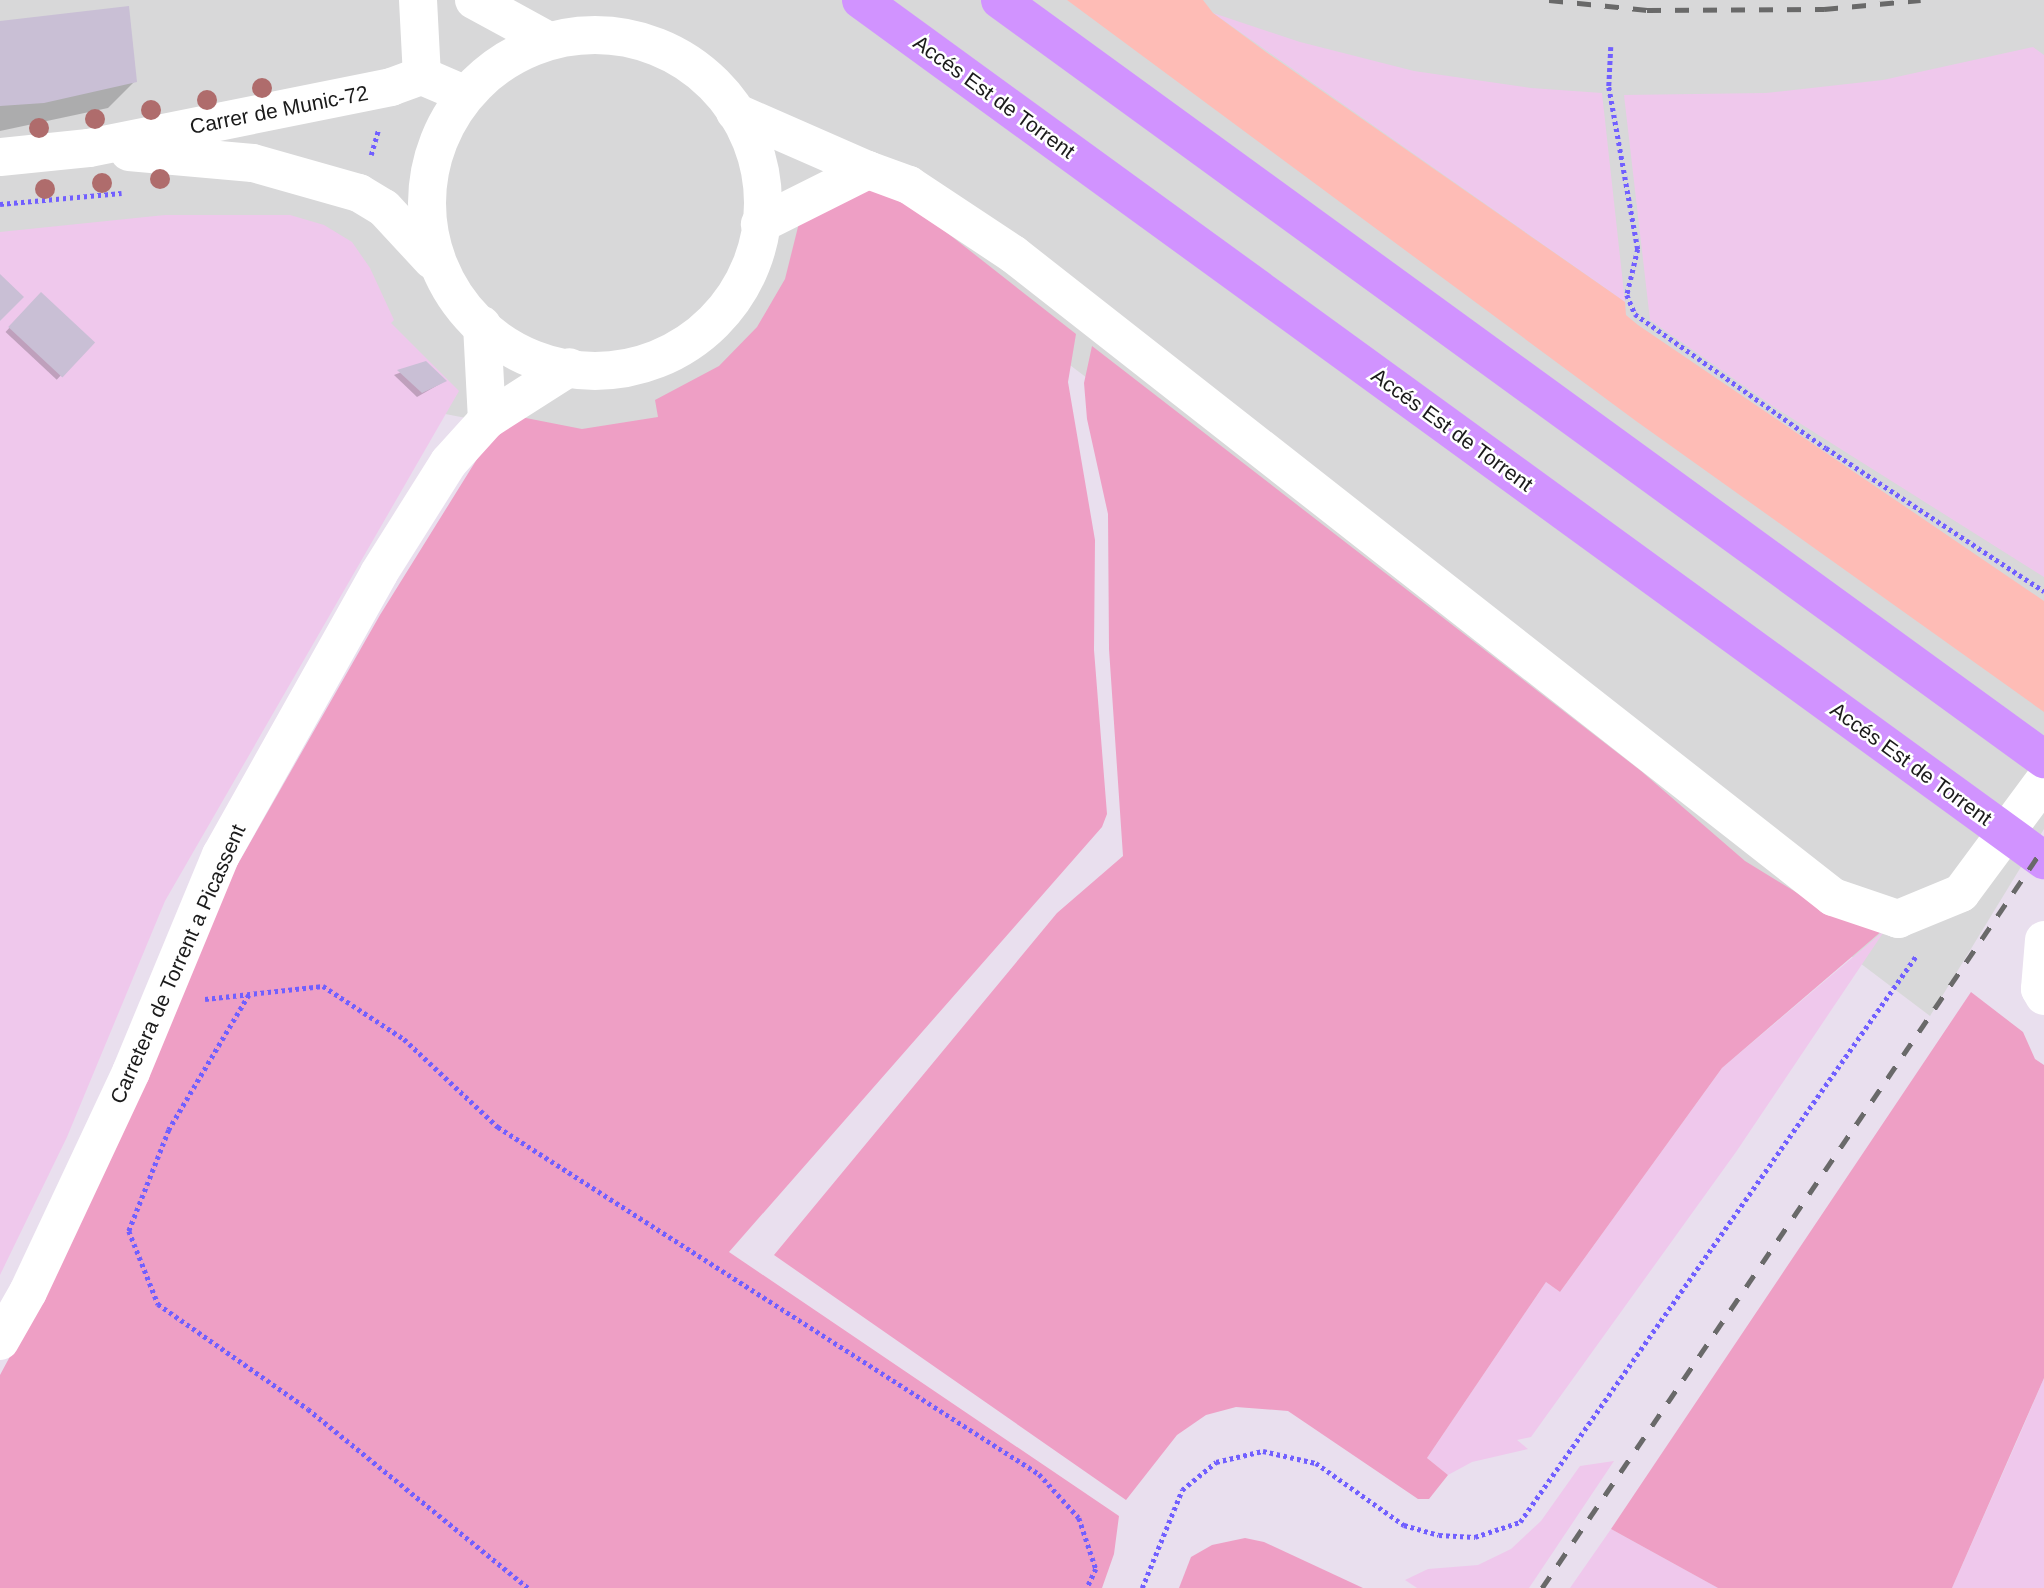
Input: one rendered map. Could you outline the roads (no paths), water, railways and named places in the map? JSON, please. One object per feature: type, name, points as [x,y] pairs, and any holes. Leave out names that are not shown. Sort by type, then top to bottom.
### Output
[{"type":"main road","name":"Accés Est de Torrent","points":[[861,0],[2044,860]]},
{"type":"main road","points":[[1000,0],[2044,759]]},
{"type":"street","points":[[418,0],[422,76],[464,94],[433,150],[432,260]]},
{"type":"street","points":[[474,0],[547,40]]},
{"type":"street","name":"Carrer de Munic-72","points":[[89,148],[253,163],[359,193],[384,208],[432,260],[466,314],[529,359],[606,374],[680,352],[721,319],[753,269],[765,189],[748,127],[698,67],[661,46],[597,33],[547,40],[509,56],[464,94]]},
{"type":"street","name":"Carrer de Munic-72","points":[[0,157],[89,148],[391,87],[422,76]]},
{"type":"street","points":[[735,112],[909,186],[1013,254],[1833,897],[1898,919],[1961,892],[2044,781]]},
{"type":"street","points":[[760,225],[868,170]]},
{"type":"street","points":[[482,325],[487,420]]},
{"type":"street","name":"Carretera de Torrent a Picassent","points":[[0,1341],[28,1292],[131,1072],[221,855],[379,573],[449,462],[487,420],[570,367]]},
{"type":"street","points":[[2044,940],[2040,989],[2044,996]]},
{"type":"railway","points":[[1549,0],[1647,10],[1824,9],[1921,0]]},
{"type":"railway","points":[[1542,1588],[2044,847]]}]
